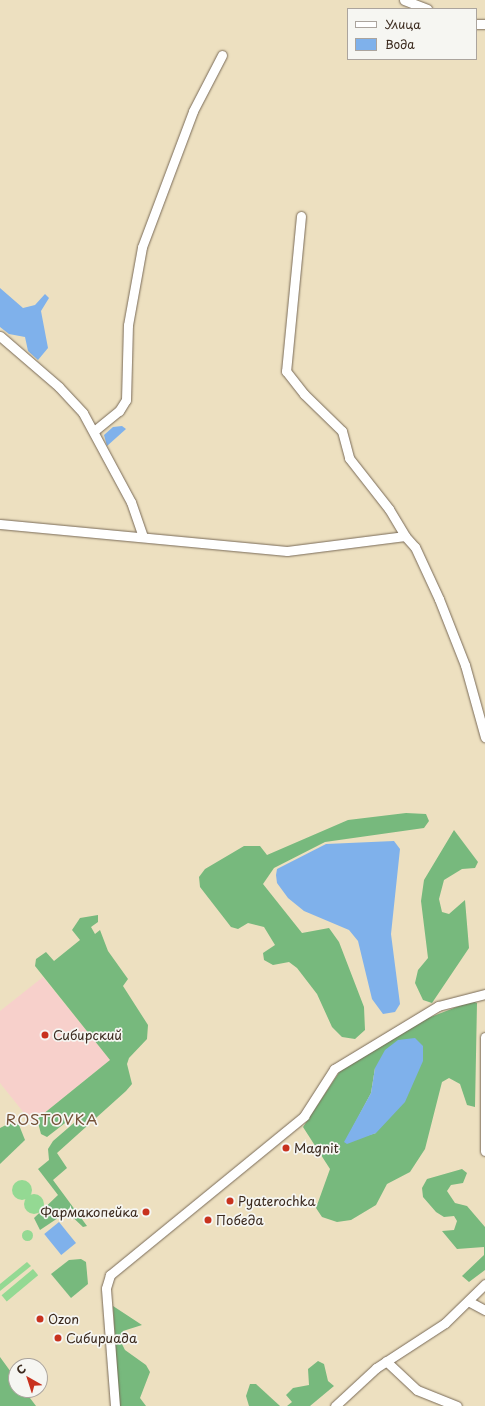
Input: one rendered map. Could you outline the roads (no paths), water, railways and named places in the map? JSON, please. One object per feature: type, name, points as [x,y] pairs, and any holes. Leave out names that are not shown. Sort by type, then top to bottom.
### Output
[{"type":"street","points":[[404,0],[424,8]]},
{"type":"street","points":[[94,431],[119,411],[126,400],[128,325],[142,247],[193,111],[222,55]]},
{"type":"street","points":[[301,216],[286,371],[304,394],[342,431],[349,458],[389,509],[405,536],[415,547],[439,599],[484,722],[485,737]]},
{"type":"street","points":[[0,336],[72,400],[94,431],[131,502],[143,536]]},
{"type":"street","points":[[0,524],[143,536],[287,551],[405,536]]},
{"type":"street","points":[[115,1406],[115,1375],[106,1288],[110,1275],[304,1116],[334,1070],[438,1006],[485,994]]},
{"type":"street","points":[[485,1037],[485,1151]]},
{"type":"street","points":[[334,1406],[386,1361],[436,1330],[485,1284]]},
{"type":"street","points":[[468,1301],[485,1310]]},
{"type":"street","points":[[386,1361],[417,1390],[457,1406]]},
{"type":"water","points":[[0,288],[23,308],[35,305],[45,294],[49,298],[41,311],[48,348],[38,360],[28,351],[25,337],[9,334],[0,327]]},
{"type":"water","points":[[122,426],[126,429],[107,446],[104,435],[113,427]]},
{"type":"water","points":[[394,841],[400,849],[391,934],[400,1004],[395,1012],[383,1014],[372,999],[358,941],[349,930],[304,911],[288,898],[277,883],[276,875],[277,869],[326,844]]},
{"type":"water","points":[[415,1038],[423,1046],[423,1061],[405,1102],[376,1133],[347,1144],[344,1142],[371,1093],[375,1068],[385,1050],[398,1040]]},
{"type":"water","points":[[59,1222],[76,1243],[61,1255],[44,1234]]},
{"type":"place","name":"Сибирский","points":[[45,1035]]},
{"type":"place","name":"Magnit","points":[[286,1148]]},
{"type":"place","name":"Pyaterochka","points":[[230,1201]]},
{"type":"place","name":"Фармакопейка","points":[[146,1212]]},
{"type":"place","name":"Победа","points":[[208,1220]]},
{"type":"place","name":"Ozon","points":[[40,1319]]},
{"type":"place","name":"Сибириада","points":[[58,1338]]},
{"type":"district","name":"ROSTOVKA","points":[[52,1119]]}]
